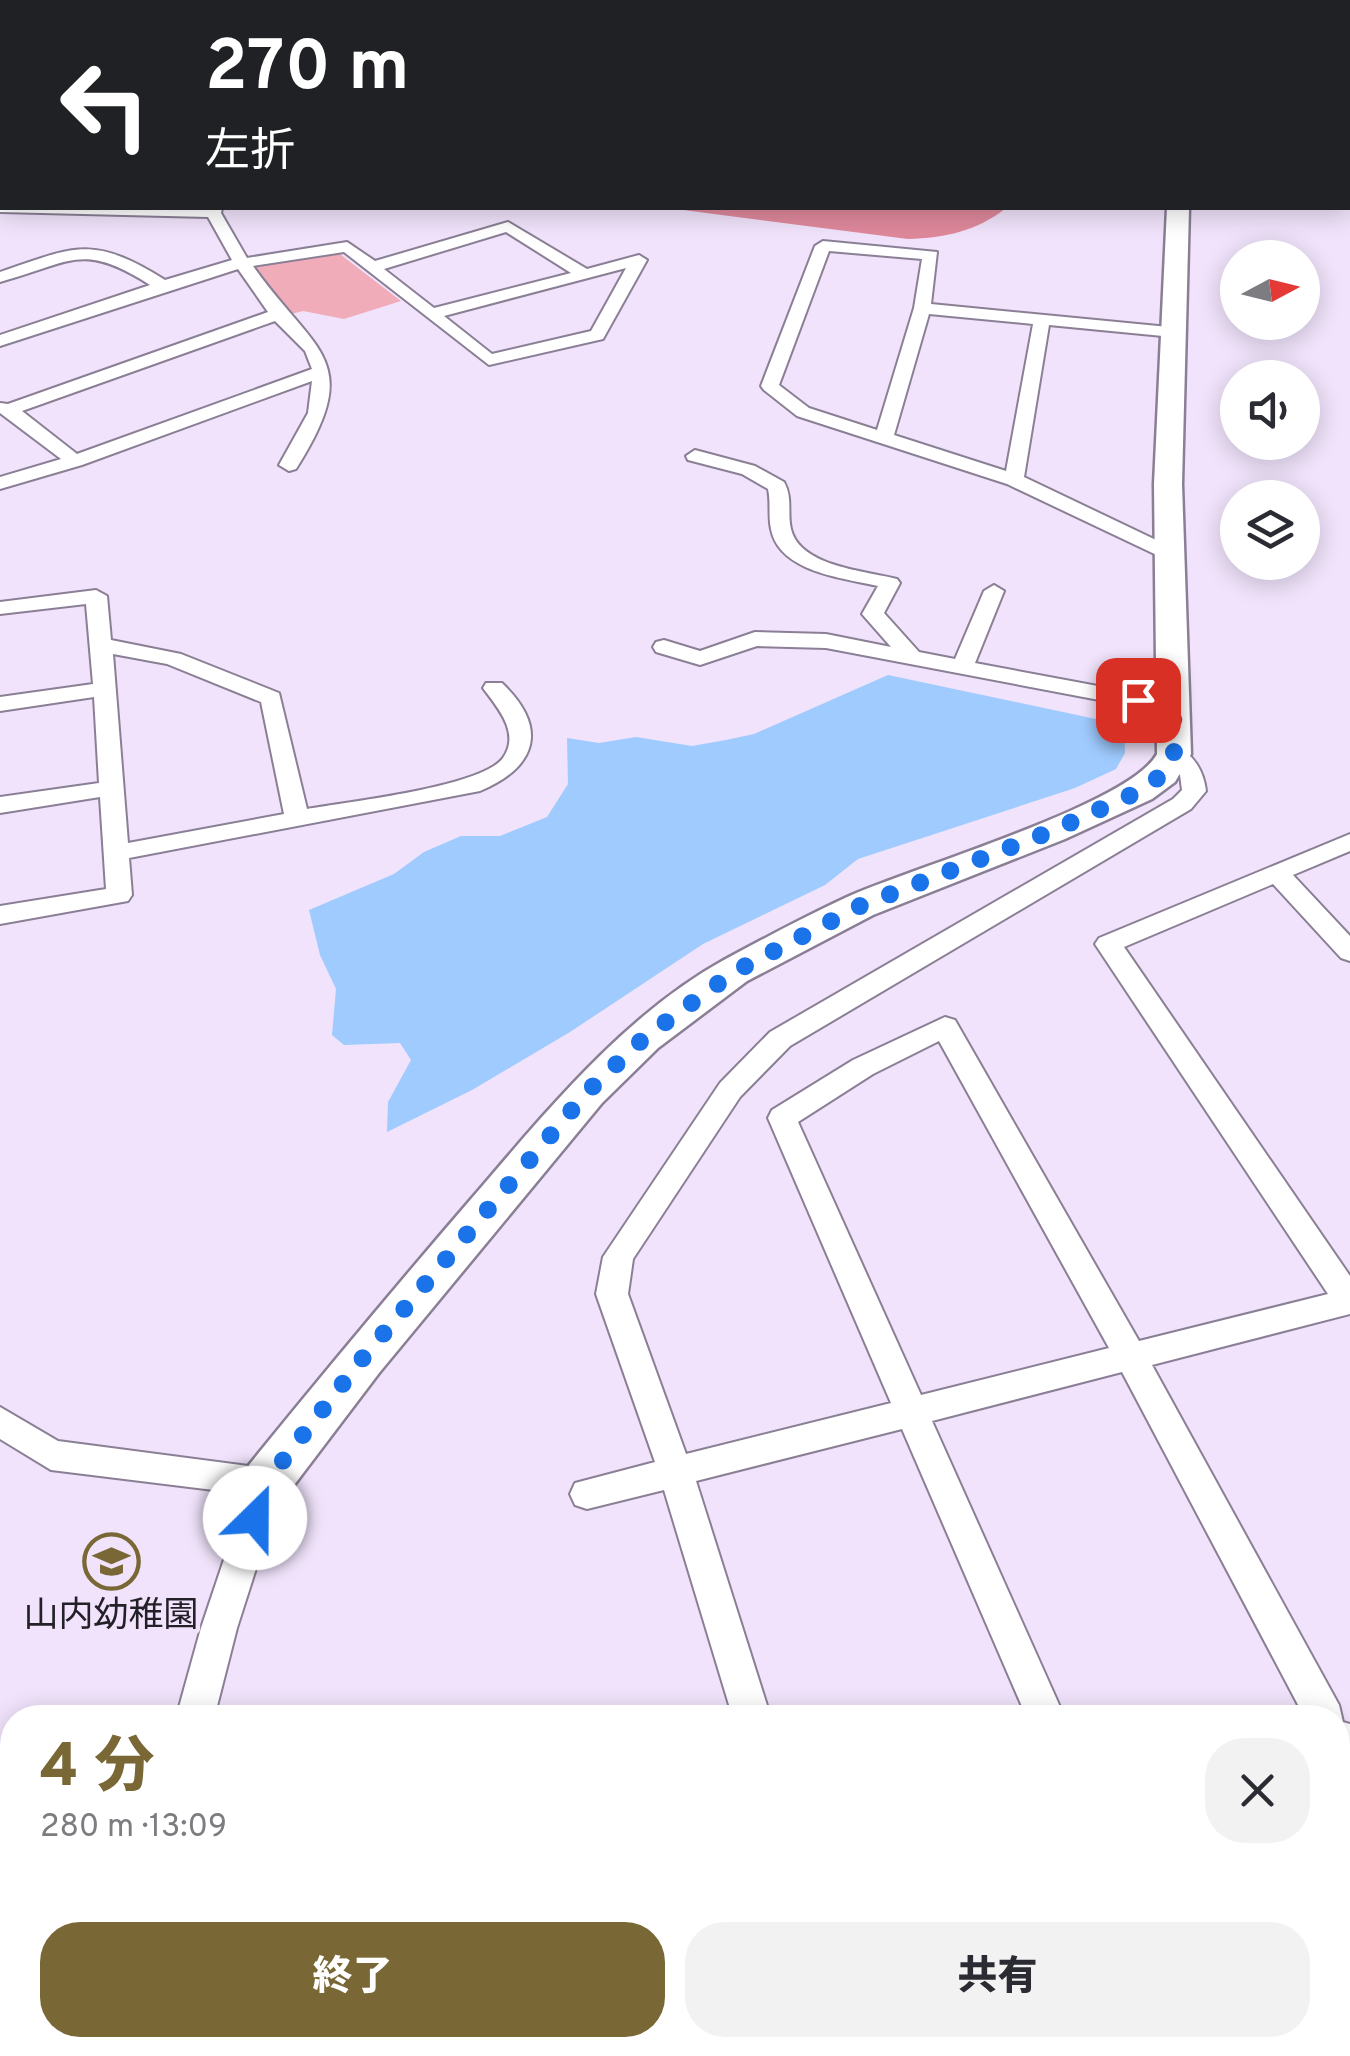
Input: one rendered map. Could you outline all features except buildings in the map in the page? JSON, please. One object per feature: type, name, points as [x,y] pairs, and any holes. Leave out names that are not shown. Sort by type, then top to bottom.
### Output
[{"type":"street","points":[[214,210],[242,264],[278,314],[314,349],[322,372],[317,413],[289,465]]},
{"type":"street","points":[[198,1705],[218,1628],[267,1481],[362,1359],[587,1092],[644,1038],[734,972],[860,906],[1052,831],[1140,791],[1163,774],[1174,754],[1170,554],[1178,210]]},
{"type":"street","points":[[373,267],[508,227],[584,274]]},
{"type":"street","points":[[884,438],[922,308],[931,255],[823,246],[770,386],[802,412],[1014,480],[1170,554]]},
{"type":"street","points":[[0,340],[242,264],[348,247],[431,314],[489,360],[597,335],[640,260],[431,314]]},
{"type":"street","points":[[0,277],[74,252],[122,260],[163,286]]},
{"type":"street","points":[[922,308],[1173,332]]},
{"type":"street","points":[[4,409],[278,314]]},
{"type":"street","points":[[1014,480],[1042,319]]},
{"type":"street","points":[[0,483],[74,461],[322,372]]},
{"type":"street","points":[[4,409],[74,461]]},
{"type":"street","points":[[695,456],[764,475],[777,486],[783,538],[812,562],[890,583],[874,614],[910,654]]},
{"type":"street","points":[[964,665],[994,591]]},
{"type":"street","points":[[0,608],[96,596],[119,895],[0,915]]},
{"type":"street","points":[[664,647],[700,658],[755,639],[780,638],[910,654],[1173,707]]},
{"type":"street","points":[[101,644],[172,659],[271,698],[296,819]]},
{"type":"street","points":[[116,852],[472,786],[506,770],[520,744],[520,724],[511,702],[494,688]]},
{"type":"street","points":[[0,704],[106,689]]},
{"type":"street","points":[[748,1705],[675,1470],[612,1294],[618,1257],[730,1090],[780,1039],[1182,804],[1194,791],[1192,774],[1174,754]]},
{"type":"street","points":[[0,805],[113,788]]},
{"type":"street","points":[[587,1494],[1350,1301],[1108,944],[1350,842]]},
{"type":"street","points":[[1276,873],[1350,952]]},
{"type":"street","points":[[1040,1705],[782,1118],[863,1066],[945,1027],[1131,1357],[1319,1705]]},
{"type":"street","points":[[0,1421],[52,1455],[267,1481]]},
{"type":"shaded area","points":[[683,210],[1003,210],[960,232],[908,239]]},
{"type":"shaded area","points":[[336,251],[401,301],[344,319],[303,311],[291,314],[253,269],[258,263]]},
{"type":"water","points":[[888,675],[1124,725],[1125,753],[1116,769],[1075,788],[858,859],[825,885],[703,944],[570,1032],[472,1090],[387,1132],[388,1102],[411,1060],[400,1043],[344,1045],[332,1035],[336,989],[320,955],[309,910],[394,874],[424,852],[461,836],[500,836],[547,817],[568,784],[567,738],[599,743],[636,737],[692,746],[726,740],[754,734]]},
{"type":"place","name":"山内幼稚園","points":[[111,1561]]},
{"type":"route","points":[[255,1518],[267,1481],[362,1359],[587,1092],[644,1038],[734,972],[860,906],[1052,831],[1140,791],[1163,774],[1174,754],[1174,724],[1173,707],[1138,700]]}]
